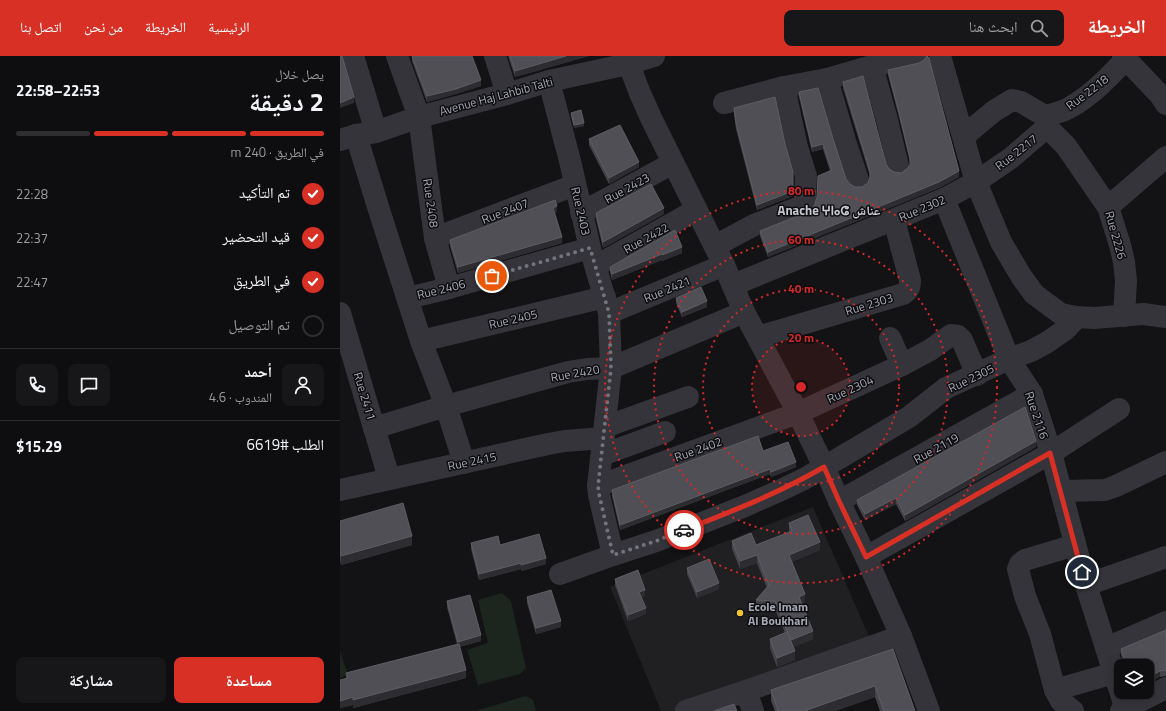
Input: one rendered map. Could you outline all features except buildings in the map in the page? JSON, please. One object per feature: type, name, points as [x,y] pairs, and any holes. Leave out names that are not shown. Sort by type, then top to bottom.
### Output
[{"type":"street","points":[[353,56],[357,136],[421,341],[446,406],[464,463]]},
{"type":"street","name":"Rue 2408","points":[[397,56],[418,117],[436,238],[450,288]]},
{"type":"street","points":[[495,56],[507,94]]},
{"type":"street","name":"Avenue Haj Lahbib Talti","points":[[357,136],[418,117],[507,94],[549,81],[627,60],[654,56]]},
{"type":"street","points":[[724,103],[784,87],[827,79],[872,66],[916,56]]},
{"type":"street","points":[[940,56],[976,182],[1001,242],[1021,276],[1034,294],[1061,314],[1077,317],[1094,318],[1143,314],[1166,317]]},
{"type":"street","points":[[1124,58],[1160,95],[1166,104]]},
{"type":"street","name":"Rue 2218","points":[[1046,122],[1092,92],[1109,77],[1124,58]]},
{"type":"street","points":[[627,60],[651,118],[720,256],[744,312],[798,413],[866,557],[901,636],[928,711]]},
{"type":"street","points":[[872,66],[898,166]]},
{"type":"street","points":[[827,79],[858,180]]},
{"type":"street","name":"Rue 2403","points":[[549,81],[576,185],[581,213],[607,305],[611,368],[598,486],[613,555]]},
{"type":"street","name":"Rue 2421","points":[[607,305],[720,256],[754,225],[800,207],[804,204],[806,176],[797,146],[784,87]]},
{"type":"street","points":[[964,136],[994,111],[1012,100],[1025,103],[1046,122]]},
{"type":"street","name":"Rue 2217","points":[[976,182],[1011,158],[1046,122]]},
{"type":"street","name":"Rue 2226","points":[[1046,122],[1066,146],[1108,207],[1124,262],[1126,281],[1124,316]]},
{"type":"street","points":[[1108,207],[1166,157]]},
{"type":"street","name":"Rue 2423","points":[[581,213],[673,163]]},
{"type":"street","name":"Rue 2302","points":[[733,285],[944,199],[976,182]]},
{"type":"street","name":"Rue 2407","points":[[436,238],[576,185]]},
{"type":"street","name":"Rue 2116","points":[[944,199],[990,315],[1010,359],[1032,394],[1061,491],[1086,585],[1114,673]]},
{"type":"street","name":"Rue 2422","points":[[593,257],[696,210]]},
{"type":"street","name":"Rue 2303","points":[[758,337],[903,294],[908,291],[910,280],[894,220]]},
{"type":"street","name":"Rue 2406","points":[[408,298],[593,257]]},
{"type":"street","name":"Rue 2405","points":[[421,341],[607,305]]},
{"type":"street","name":"Rue 2420","points":[[374,428],[568,372],[587,369],[611,368],[744,312]]},
{"type":"street","name":"Rue 2411","points":[[340,313],[389,478]]},
{"type":"street","name":"Rue 2305","points":[[560,574],[656,541],[745,506],[781,490],[824,467],[909,417],[946,388],[1046,343],[1065,330],[1077,317]]},
{"type":"street","name":"Rue 2304","points":[[798,413],[902,365],[930,350],[951,335],[956,335],[962,340],[977,375]]},
{"type":"street","points":[[890,338],[902,365]]},
{"type":"street","name":"Rue 2119","points":[[839,501],[1032,394]]},
{"type":"street","points":[[604,440],[688,397]]},
{"type":"street","points":[[866,557],[1050,453],[1119,409]]},
{"type":"street","name":"Rue 2402","points":[[598,486],[798,413]]},
{"type":"street","points":[[604,440],[665,432]]},
{"type":"street","name":"Rue 2415","points":[[340,490],[548,444],[565,441],[604,440]]},
{"type":"street","points":[[1061,491],[1105,490],[1164,469]]},
{"type":"street","points":[[1073,711],[1061,701],[1055,690],[1040,634],[1025,596],[1018,569],[1020,564],[1025,560],[1075,545]]},
{"type":"street","points":[[1086,585],[1166,557]]},
{"type":"street","points":[[1106,648],[1166,622]]},
{"type":"street","points":[[686,711],[749,701],[901,636]]},
{"type":"street","points":[[1055,690],[1114,673]]},
{"type":"street","points":[[1124,710],[1166,688]]},
{"type":"street","name":"Rue 2116","points":[[1121,699],[1124,710]]},
{"type":"shaded area","name":"Ecole Imam Al Boukhari","points":[[813,507],[870,639],[679,711],[661,711],[610,587]]},
{"type":"shaded area","points":[[502,593],[511,601],[526,668],[520,674],[478,685],[467,650],[488,643],[478,600]]},
{"type":"shaded area","points":[[340,651],[348,675],[340,678]]},
{"type":"shaded area","points":[[526,696],[533,700],[536,711],[475,711]]},
{"type":"way so far","points":[[492,276],[590,248],[609,313],[611,368],[598,486],[613,555],[684,530]]},
{"type":"place","name":"Ecole Imam Al Boukhari","points":[[740,613]]},
{"type":"district","name":"Anache ⵖⵏⴰⵛ عناش","points":[[829,210]]},
{"type":"route","points":[[684,530],[781,490],[824,467],[866,557],[1050,453],[1082,572]]}]
